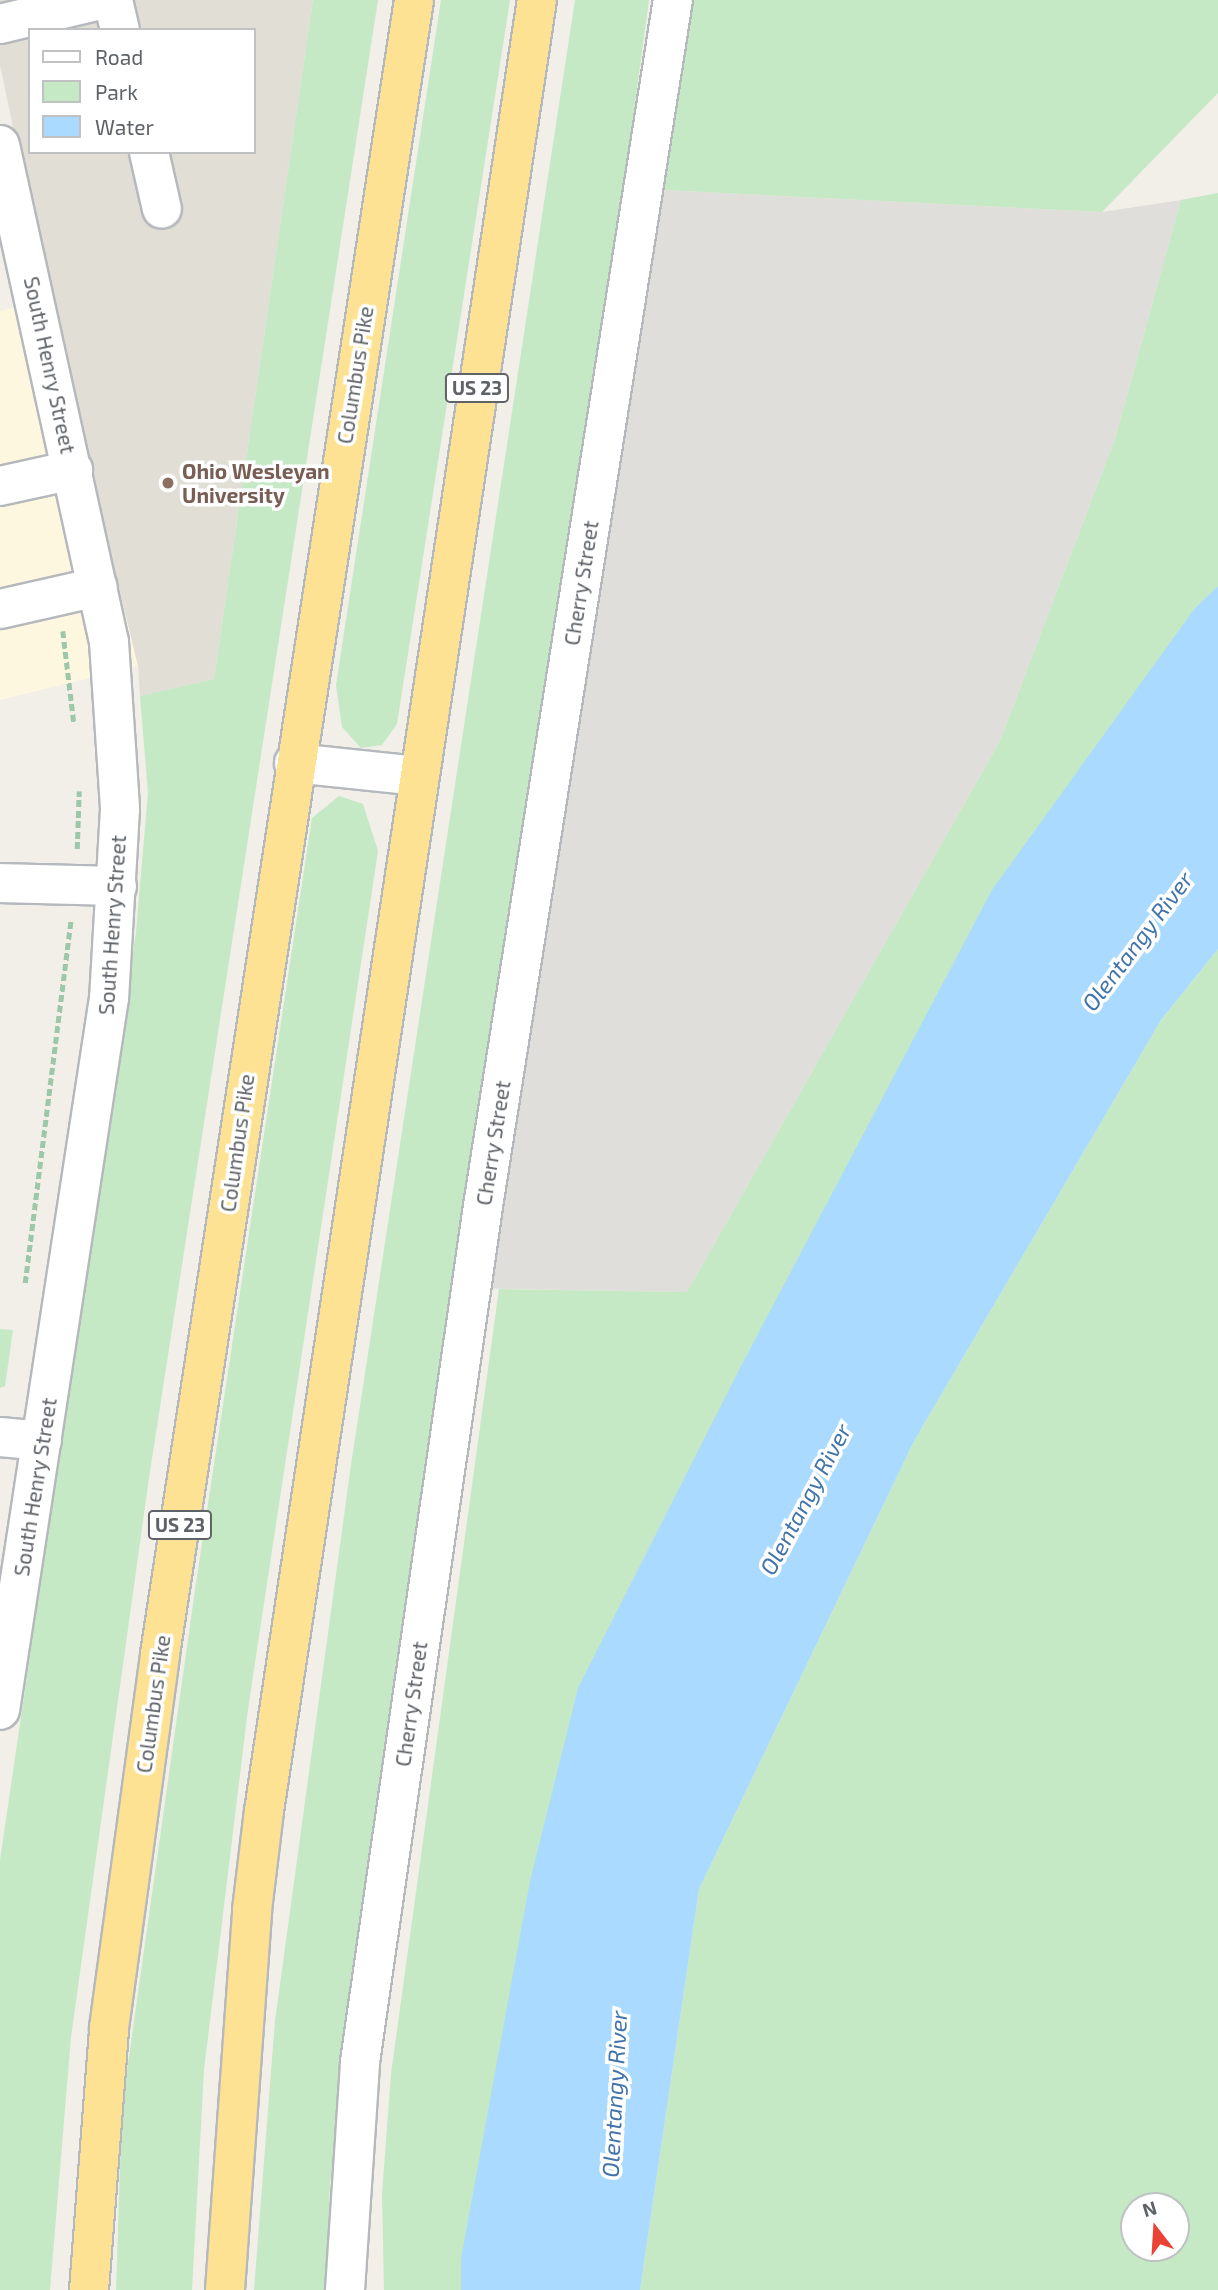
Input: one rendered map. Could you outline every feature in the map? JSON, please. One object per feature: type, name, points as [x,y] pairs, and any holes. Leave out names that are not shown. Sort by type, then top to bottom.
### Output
[{"type":"highway","name":"Columbus Pike","points":[[89,2290],[96,2154],[126,1895],[294,764],[414,0]]},
{"type":"highway","name":"US 23","points":[[225,2290],[261,1836],[416,776],[537,0]]},
{"type":"street","points":[[0,24],[100,0]]},
{"type":"street","points":[[113,0],[120,28]]},
{"type":"street","name":"Cherry Street","points":[[345,2290],[360,2062],[483,1206],[673,0]]},
{"type":"street","name":"South Henry Street","points":[[0,145],[6,202],[73,470],[109,642],[116,713],[120,809],[109,998],[0,1710]]},
{"type":"street","points":[[149,154],[162,209]]},
{"type":"street","points":[[0,486],[73,470]]},
{"type":"street","points":[[0,609],[98,587]]},
{"type":"street","points":[[294,764],[416,776]]},
{"type":"street","points":[[0,883],[117,886]]},
{"type":"street","points":[[0,1437],[42,1441]]},
{"type":"shaded area","name":"Ohio Wesleyan University","points":[[0,0],[313,0],[214,679],[140,696],[138,666],[49,299],[0,65]]},
{"type":"shaded area","points":[[624,184],[663,190],[1102,212],[1181,200],[1115,439],[1000,741],[687,1292],[453,1288]]},
{"type":"shaded area","points":[[49,299],[138,666],[0,700],[0,311]]},
{"type":"green space","points":[[313,0],[378,0],[149,1478],[71,2037],[50,2290],[0,2290],[0,1860],[136,932],[148,793],[140,696],[214,679]]},
{"type":"green space","points":[[441,0],[510,0],[397,724],[382,745],[361,748],[342,727],[336,685]]},
{"type":"green space","points":[[575,0],[649,0],[610,288],[580,460],[361,1937],[330,2183],[326,2290],[254,2290],[275,2021],[351,1465]]},
{"type":"green space","points":[[693,0],[1218,0],[1218,93],[1102,212],[663,190]]},
{"type":"green space","points":[[1218,193],[1218,586],[1195,608],[461,2259],[461,2290],[384,2290],[382,2194],[391,2074],[499,1289],[687,1292],[1000,741],[1115,439],[1181,200]]},
{"type":"green space","points":[[339,796],[363,804],[378,851],[248,1709],[204,2070],[192,2290],[116,2290],[122,2106],[196,1583],[312,818]]},
{"type":"green space","points":[[1218,949],[1218,2290],[640,2290],[699,1889],[914,1441],[1161,1020]]},
{"type":"green space","points":[[0,1329],[13,1330],[5,1386],[0,1388]]},
{"type":"water","name":"Olentangy River","points":[[1218,586],[1218,949],[1161,1020],[914,1441],[699,1889],[640,2290],[461,2290],[461,2259],[530,1881],[578,1688],[739,1370],[992,890],[1195,608]]},
{"type":"place","name":"Ohio Wesleyan University","points":[[168,483]]}]
